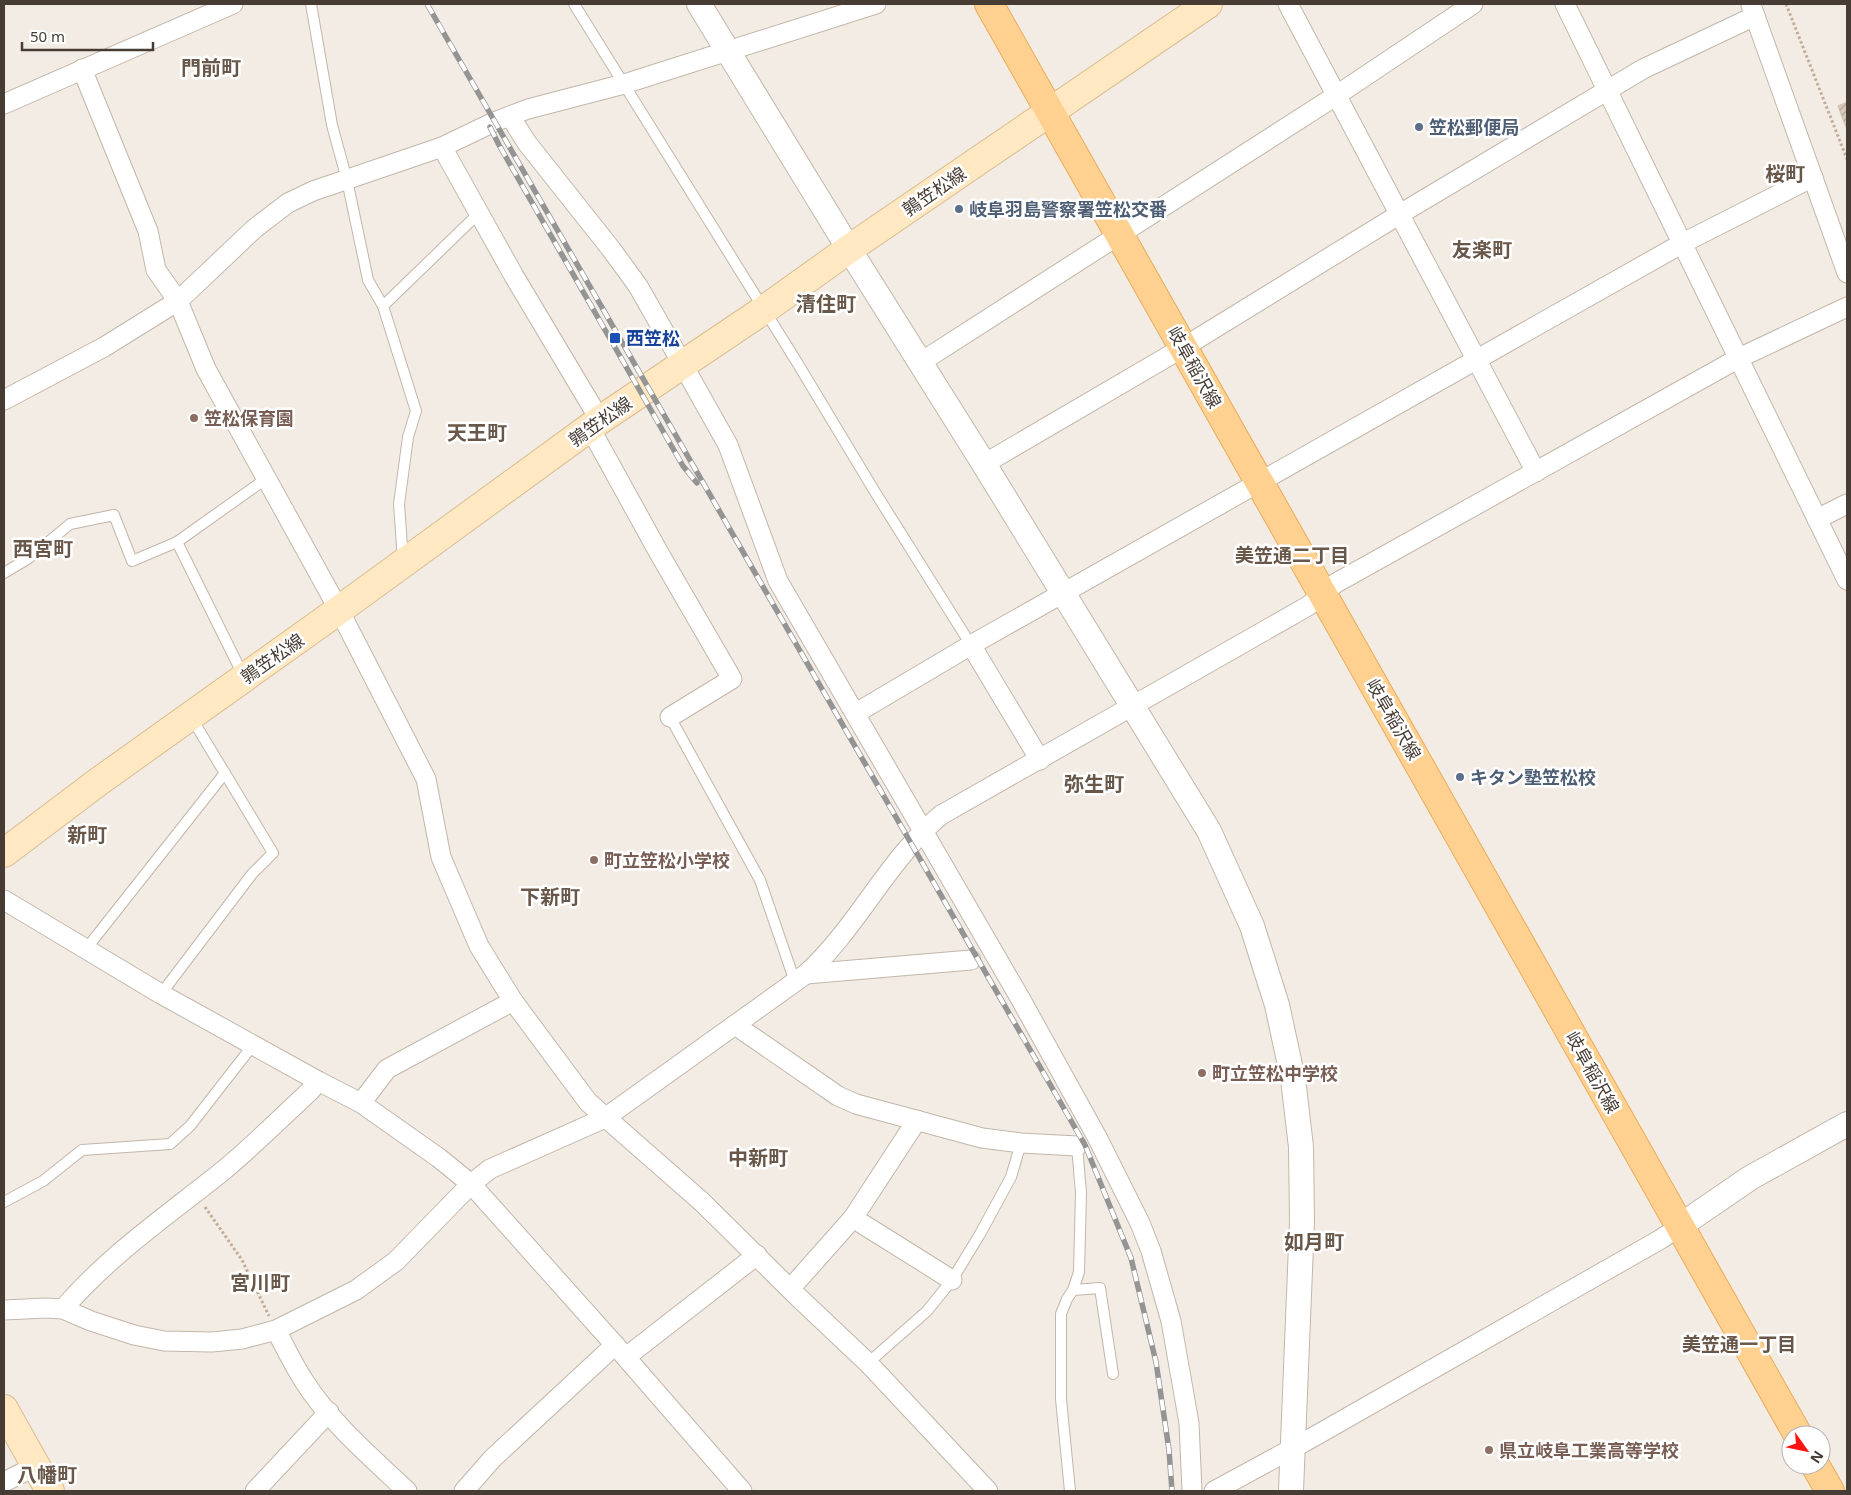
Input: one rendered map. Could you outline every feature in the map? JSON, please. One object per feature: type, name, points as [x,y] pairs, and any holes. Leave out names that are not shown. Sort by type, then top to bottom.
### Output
[{"type":"main road","name":"岐阜稲沢線","points":[[989,4],[1792,1425]]},
{"type":"main road","name":"鶉笠松線","points":[[4,854],[98,782],[404,564],[595,424],[1208,4]]},
{"type":"main road","points":[[4,1409],[50,1491]]},
{"type":"main road","points":[[1821,1475],[1830,1491]]},
{"type":"street","points":[[4,104],[233,4]]},
{"type":"street","points":[[699,4],[1209,831],[1252,926],[1277,1005],[1293,1079],[1301,1147],[1302,1221],[1291,1491]]},
{"type":"street","points":[[4,400],[104,347],[178,301],[254,229],[288,203],[313,192],[442,147],[528,108],[624,84],[876,4]]},
{"type":"street","points":[[1288,4],[1536,472]]},
{"type":"street","points":[[921,362],[1337,95],[1473,4]]},
{"type":"street","points":[[1565,4],[1847,580]]},
{"type":"street","points":[[984,464],[1184,347],[1400,214],[1607,90],[1753,10],[1847,273]]},
{"type":"street","points":[[82,69],[148,231],[156,270],[178,301],[206,369],[339,610],[426,779],[441,857],[479,946],[512,1001],[588,1102],[702,1202],[757,1255],[868,1363],[988,1491]]},
{"type":"street","points":[[510,116],[527,143],[638,286],[683,365],[728,445],[778,581],[924,830],[1082,1111],[1140,1223],[1151,1251],[1171,1321],[1189,1423],[1192,1491]]},
{"type":"street","points":[[442,147],[595,424],[664,562],[732,679],[670,717]]},
{"type":"street","points":[[856,713],[971,645],[1683,243],[1813,177]]},
{"type":"street","points":[[4,1310],[63,1309],[90,1321],[134,1335],[164,1341],[212,1342],[242,1340],[276,1330],[356,1290],[396,1260],[471,1184],[490,1169],[605,1118],[734,1024],[801,978],[828,954],[905,851],[941,815],[1308,606],[1336,583],[1739,358],[1847,307]]},
{"type":"street","points":[[1817,519],[1847,504]]},
{"type":"street","points":[[971,645],[1040,760]]},
{"type":"street","points":[[4,900],[161,994],[361,1103],[439,1158],[471,1184],[742,1491]]},
{"type":"street","points":[[801,978],[971,960]]},
{"type":"street","points":[[361,1103],[387,1069],[512,1001]]},
{"type":"street","points":[[734,1024],[838,1096],[856,1104],[982,1138],[1021,1144],[1077,1146]]},
{"type":"street","points":[[63,1309],[80,1289],[128,1245],[226,1168],[318,1081]]},
{"type":"street","points":[[790,1288],[853,1218],[917,1120]]},
{"type":"street","points":[[1214,1491],[1308,1440],[1652,1244],[1750,1178],[1847,1124]]},
{"type":"street","points":[[853,1218],[952,1280]]},
{"type":"street","points":[[464,1491],[493,1458],[620,1351],[757,1255]]},
{"type":"street","points":[[276,1330],[304,1382],[350,1436],[407,1491]]},
{"type":"street","points":[[255,1491],[329,1412]]},
{"type":"street","points":[[4,1482],[36,1466]]},
{"type":"lane","points":[[311,4],[332,125],[347,180],[368,280],[383,306],[416,411],[408,437],[398,504],[404,564]]},
{"type":"lane","points":[[574,4],[765,309],[875,492],[971,645]]},
{"type":"lane","points":[[383,306],[479,214]]},
{"type":"lane","points":[[4,573],[29,558],[70,524],[114,515],[132,561],[177,542],[267,478]]},
{"type":"lane","points":[[177,542],[245,678]]},
{"type":"lane","points":[[161,994],[252,874],[273,853],[191,716]]},
{"type":"lane","points":[[670,717],[760,880],[801,978]]},
{"type":"lane","points":[[86,949],[225,773]]},
{"type":"lane","points":[[4,1202],[43,1181],[82,1150],[170,1144],[190,1126],[253,1045]]},
{"type":"lane","points":[[868,1363],[927,1311],[952,1280],[1011,1178],[1021,1144]]},
{"type":"lane","points":[[1070,1491],[1061,1398],[1061,1314],[1073,1290],[1078,1272],[1081,1193],[1077,1146]]},
{"type":"lane","points":[[1073,1290],[1100,1288],[1113,1374]]},
{"type":"path","points":[[1786,4],[1847,159]]},
{"type":"path","points":[[194,1193],[242,1260],[276,1330]]},
{"type":"building","points":[[1847,102],[1847,130],[1838,106]]},
{"type":"railway","points":[[427,4],[1085,1145],[1131,1258],[1156,1362],[1169,1450],[1172,1491]]},
{"type":"railway","points":[[490,127],[683,466],[697,483]]},
{"type":"place","name":"笠松郵便局","points":[[1419,127]]},
{"type":"place","name":"岐阜羽島警察署笠松交番","points":[[959,209]]},
{"type":"place","name":"西笠松","points":[[615,338]]},
{"type":"place","name":"笠松保育園","points":[[194,418]]},
{"type":"place","name":"キタン塾笠松校","points":[[1460,777]]},
{"type":"place","name":"町立笠松小学校","points":[[594,860]]},
{"type":"place","name":"町立笠松中学校","points":[[1202,1073]]},
{"type":"place","name":"県立岐阜工業高等学校","points":[[1489,1450]]},
{"type":"district","name":"門前町","points":[[211,67]]},
{"type":"district","name":"桜町","points":[[1785,173]]},
{"type":"district","name":"友楽町","points":[[1482,249]]},
{"type":"district","name":"清住町","points":[[826,303]]},
{"type":"district","name":"天王町","points":[[477,432]]},
{"type":"district","name":"西宮町","points":[[43,548]]},
{"type":"district","name":"美笠通二丁目","points":[[1292,555]]},
{"type":"district","name":"弥生町","points":[[1094,783]]},
{"type":"district","name":"新町","points":[[87,834]]},
{"type":"district","name":"下新町","points":[[550,896]]},
{"type":"district","name":"中新町","points":[[758,1157]]},
{"type":"district","name":"如月町","points":[[1314,1241]]},
{"type":"district","name":"宮川町","points":[[260,1282]]},
{"type":"district","name":"美笠通一丁目","points":[[1739,1344]]},
{"type":"district","name":"八幡町","points":[[47,1474]]}]
